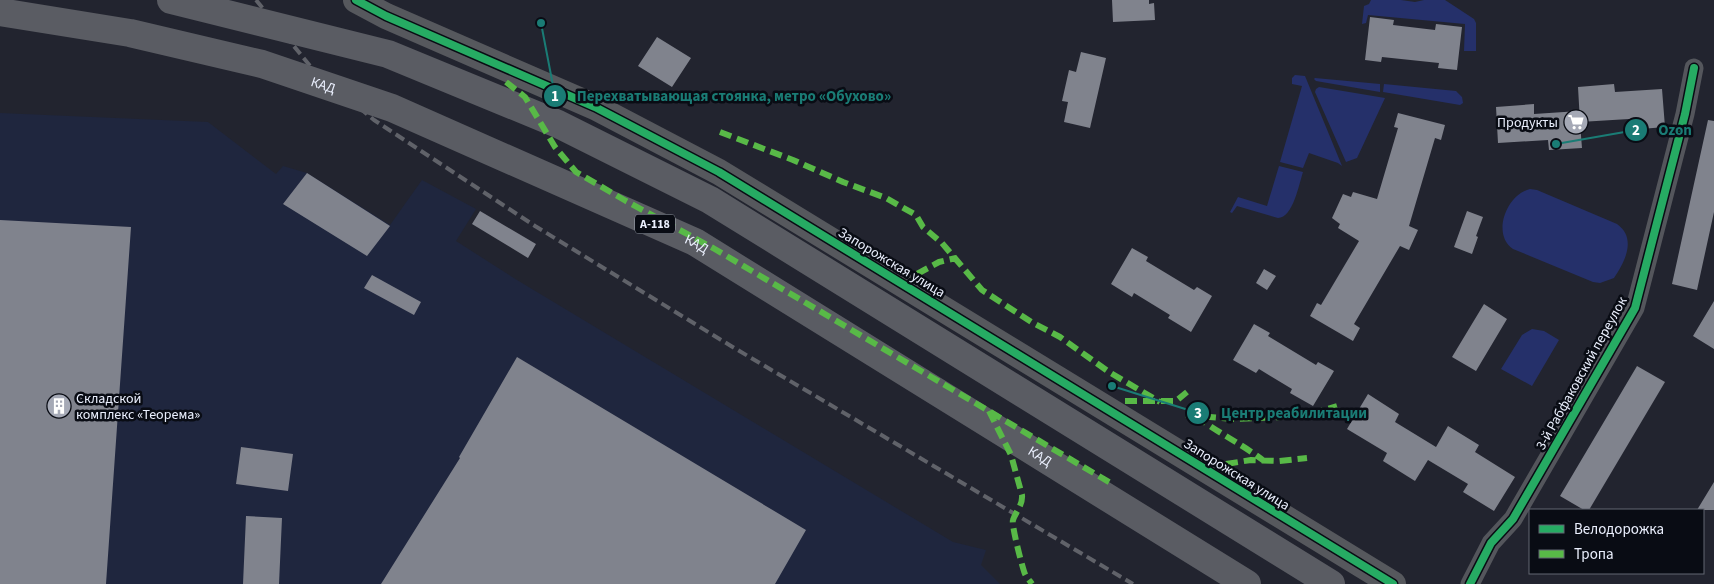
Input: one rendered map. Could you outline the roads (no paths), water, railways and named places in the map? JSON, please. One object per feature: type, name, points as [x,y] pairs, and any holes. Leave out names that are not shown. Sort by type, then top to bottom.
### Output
[{"type":"highway","points":[[171,0],[388,54],[558,124],[702,196],[1331,584]]},
{"type":"highway","name":"КАД","points":[[0,12],[130,33],[262,64],[392,108],[695,242],[1247,584]]},
{"type":"street","name":"Запорожская улица","points":[[356,0],[386,16],[595,107],[719,172],[1393,584]]},
{"type":"street","name":"3-й Рабфаковский переулок","points":[[1470,584],[1491,543],[1513,519],[1635,308],[1685,114],[1694,68]]},
{"type":"railway","points":[[256,0],[311,67],[374,120],[535,226],[731,346],[1133,584]]},
{"type":"place","name":"Перехватывающая стоянка, метро «Обухово»","points":[[541,23]]},
{"type":"place","name":"Продукты","points":[[1576,122]]},
{"type":"place","name":"Ozon","points":[[1556,144]]},
{"type":"place","name":"Центр реабилитации","points":[[1112,386]]},
{"type":"place","name":"Складской комплекс «Теорема»","points":[[59,406]]}]
